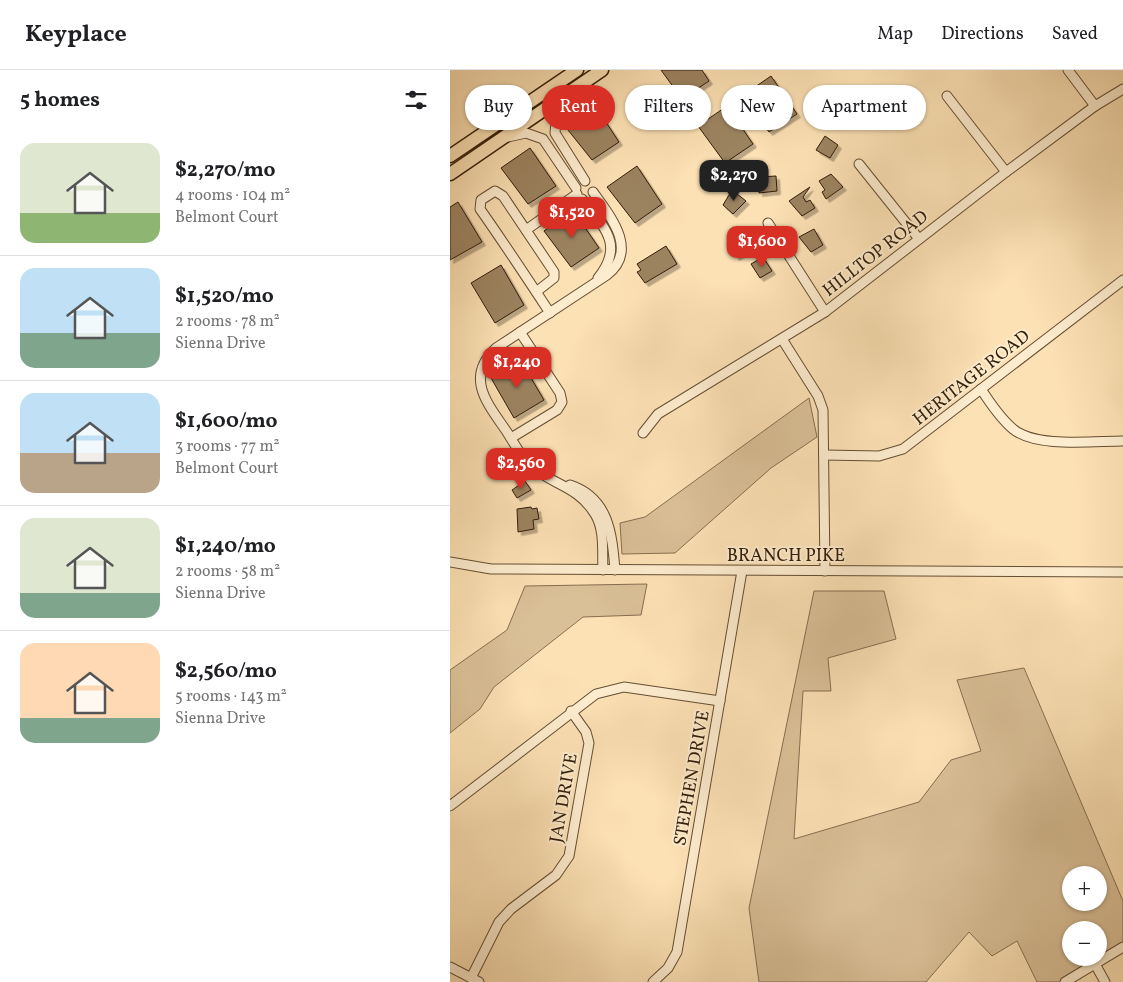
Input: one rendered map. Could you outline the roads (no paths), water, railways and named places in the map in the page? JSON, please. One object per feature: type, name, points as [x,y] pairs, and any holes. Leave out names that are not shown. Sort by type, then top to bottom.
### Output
[{"type":"highway","points":[[450,156],[576,70]]},
{"type":"highway","points":[[580,85],[602,70]]},
{"type":"highway","points":[[450,174],[542,111]]},
{"type":"street","points":[[1068,70],[1095,106]]},
{"type":"street","name":"HILLTOP ROAD","points":[[643,433],[658,414],[825,312],[1006,172],[1095,106],[1123,89]]},
{"type":"street","points":[[947,96],[1006,172]]},
{"type":"street","points":[[555,130],[555,133],[585,181],[592,184],[594,192],[613,221],[619,232],[622,248],[612,271],[520,332],[487,357],[480,376],[484,398],[531,466],[560,482],[585,500],[596,515],[601,532],[603,570]]},
{"type":"street","points":[[503,138],[526,133],[543,139],[578,194],[604,227],[612,248],[608,262],[596,280]]},
{"type":"street","points":[[859,164],[920,239]]},
{"type":"street","points":[[578,194],[578,184],[585,181]]},
{"type":"street","points":[[526,230],[578,194],[591,196],[594,192]]},
{"type":"street","points":[[536,292],[550,282],[555,275],[500,193],[491,193],[481,200],[480,209],[550,313]]},
{"type":"street","points":[[768,223],[825,312]]},
{"type":"street","name":"HERITAGE ROAD","points":[[824,455],[892,454],[909,445],[1123,280]]},
{"type":"street","points":[[511,438],[557,410],[562,402],[560,393],[520,332]]},
{"type":"street","points":[[782,339],[821,403],[824,418],[825,571]]},
{"type":"street","points":[[981,389],[1008,423],[1027,437],[1044,440],[1123,441]]},
{"type":"street","points":[[560,482],[585,491],[602,508],[612,531],[615,570]]},
{"type":"street","name":"BRANCH PIKE","points":[[450,562],[491,569],[1123,572]]},
{"type":"street","name":"STEPHEN DRIVE","points":[[653,982],[668,968],[677,952],[742,571]]},
{"type":"street","points":[[450,806],[571,711],[596,694],[624,687],[720,701]]},
{"type":"street","name":"JAN DRIVE","points":[[475,980],[499,922],[511,909],[556,875],[569,856],[589,743],[586,732],[571,711]]},
{"type":"street","points":[[1107,957],[1123,947]]},
{"type":"street","points":[[1065,982],[1092,966]]},
{"type":"street","points":[[1096,966],[1106,982]]},
{"type":"street","points":[[450,967],[475,980]]}]
